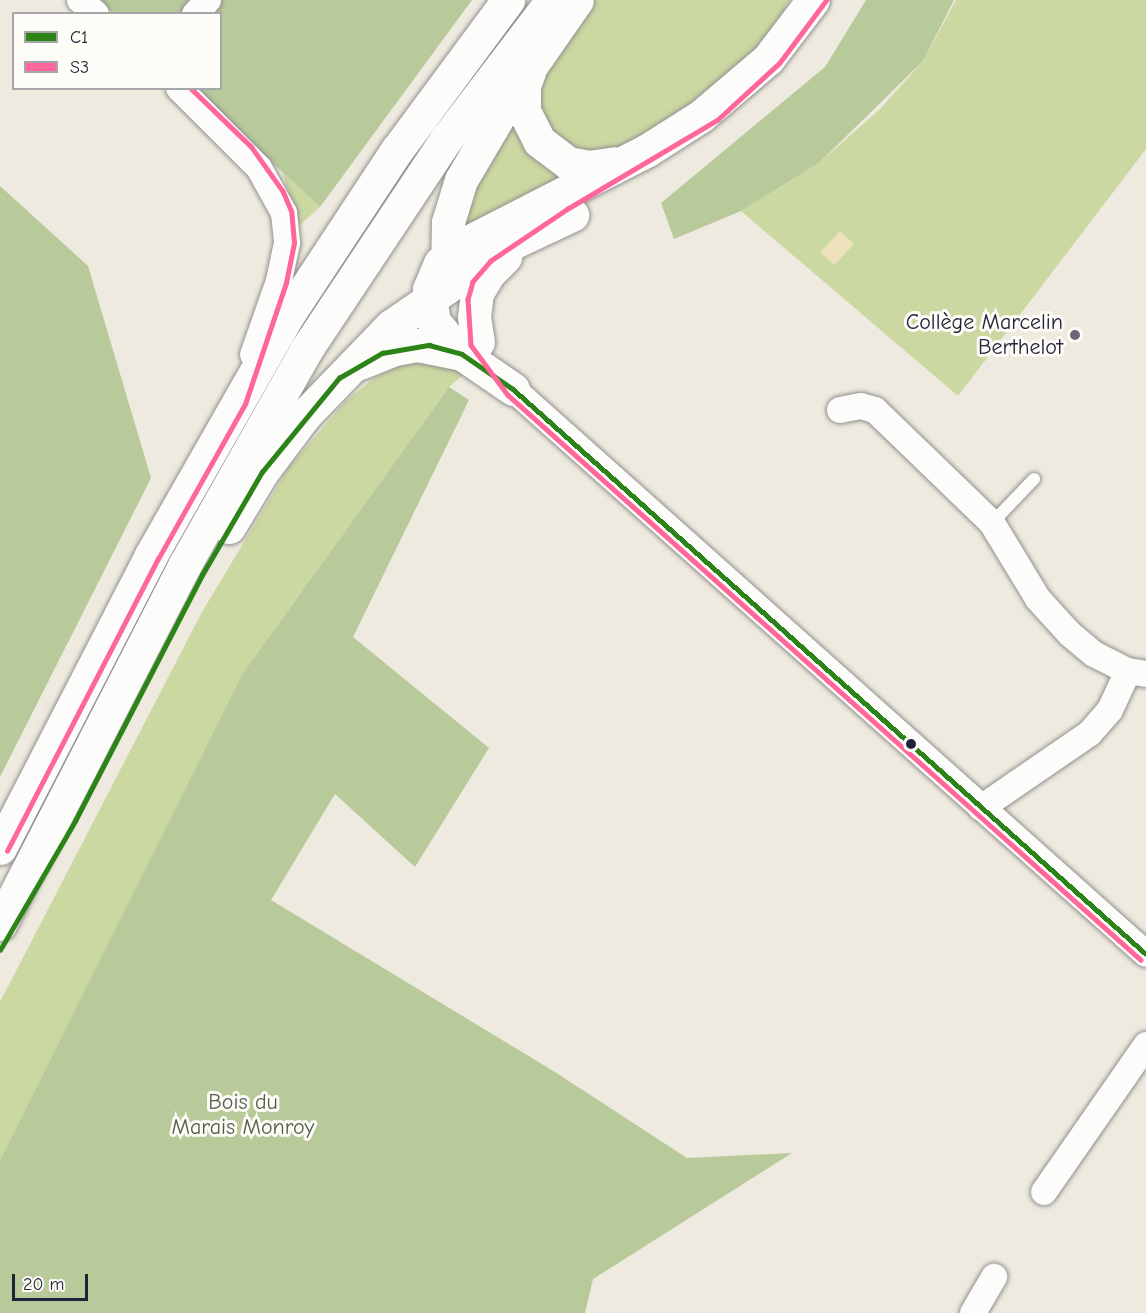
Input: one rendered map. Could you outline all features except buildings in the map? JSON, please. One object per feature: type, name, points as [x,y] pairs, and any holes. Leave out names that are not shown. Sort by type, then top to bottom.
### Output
[{"type":"highway","points":[[397,150],[437,69],[486,0]]},
{"type":"highway","points":[[0,848],[152,555],[238,401],[310,280],[397,150],[508,0]]},
{"type":"highway","points":[[0,924],[189,555],[306,350],[447,138],[552,0]]},
{"type":"highway","points":[[513,389],[470,348],[434,322],[448,222],[461,180],[533,62],[577,0]]},
{"type":"highway","points":[[0,950],[75,821],[243,503],[292,432],[339,378],[441,279],[628,160],[666,141],[736,89],[783,42],[813,0]]},
{"type":"highway","points":[[470,348],[474,309],[485,279],[506,257],[572,215],[684,151],[754,100],[802,49],[836,0]]},
{"type":"highway","points":[[533,62],[524,86],[524,111],[532,132],[547,150],[568,164],[588,167],[628,160]]},
{"type":"highway","points":[[441,279],[572,215]]},
{"type":"highway","points":[[339,378],[364,361],[395,349],[429,345],[470,348]]},
{"type":"street","points":[[80,0],[94,12]]},
{"type":"street","points":[[197,12],[208,0]]},
{"type":"street","points":[[181,90],[252,160],[276,195],[284,213],[287,243],[279,281],[238,401]]},
{"type":"street","points":[[513,389],[1146,954]]},
{"type":"street","points":[[840,410],[861,406],[875,410],[992,523],[1049,612],[1094,654],[1137,672],[1110,710],[1090,733],[981,808]]},
{"type":"street","points":[[1044,1192],[1146,1046]]},
{"type":"street","points":[[973,1313],[994,1277]]},
{"type":"lane","points":[[992,523],[1034,479]]},
{"type":"green space","points":[[99,0],[472,0],[320,207],[194,90],[222,90],[222,12],[112,12]]},
{"type":"green space","points":[[588,0],[790,0],[776,25],[734,78],[704,103],[599,157],[557,141],[540,112],[538,98],[541,80]]},
{"type":"green space","points":[[866,0],[954,0],[923,61],[819,163],[741,211],[674,239],[661,203],[825,67]]},
{"type":"green space","points":[[956,0],[1146,0],[1146,149],[958,396],[741,211],[819,163],[880,109],[923,61]]},
{"type":"green space","points":[[513,104],[567,176],[454,240],[455,223]]},
{"type":"green space","points":[[282,172],[320,207],[300,225]]},
{"type":"green space","points":[[0,186],[88,266],[151,478],[0,777]]},
{"type":"green space","points":[[437,359],[466,372],[449,387],[243,673],[0,1160],[0,1002],[202,612],[289,467],[345,402],[374,378],[401,365]]},
{"type":"green space","name":"Bois du Marais Monroy","points":[[449,387],[469,400],[353,637],[489,748],[415,867],[335,794],[271,900],[555,1072],[687,1158],[792,1153],[593,1279],[585,1313],[0,1313],[0,1160],[243,673]]},
{"type":"sand","points":[[840,231],[854,244],[834,265],[820,252]]},
{"type":"transit line","name":"S3","points":[[827,0],[780,63],[718,120],[568,209],[491,261],[473,282],[468,299],[471,345],[508,395],[1141,960]]},
{"type":"transit line","name":"S3","points":[[7,851],[158,559],[245,404],[286,283],[294,243],[291,211],[283,192],[251,147],[192,90]]},
{"type":"transit line","name":"C1","points":[[0,950],[75,821],[202,575],[262,472],[339,378],[382,353],[429,345],[462,354],[513,389],[1146,954]]},
{"type":"place","name":"Collège Marcelin Berthelot","points":[[1075,335]]}]
